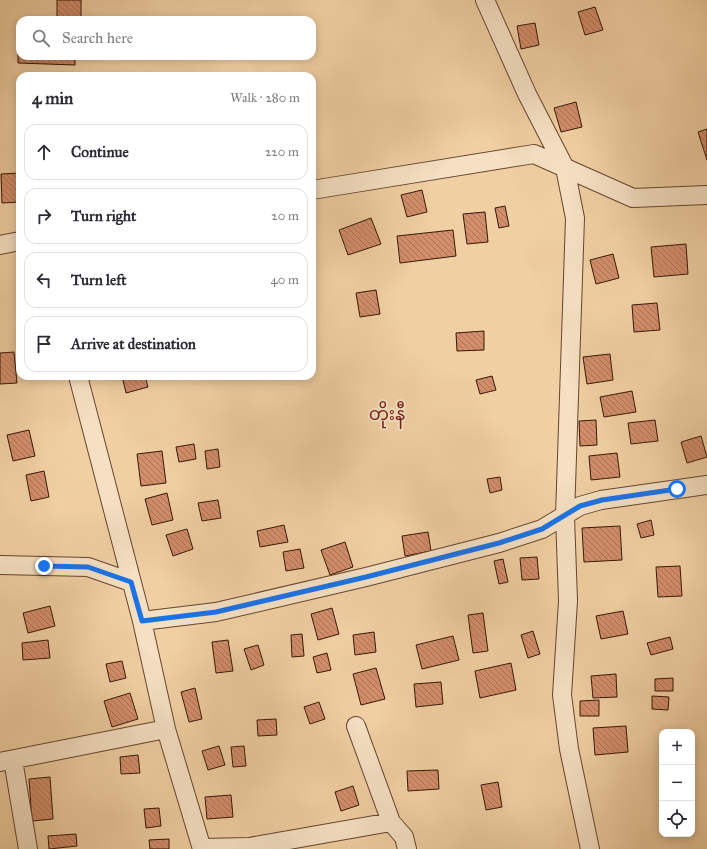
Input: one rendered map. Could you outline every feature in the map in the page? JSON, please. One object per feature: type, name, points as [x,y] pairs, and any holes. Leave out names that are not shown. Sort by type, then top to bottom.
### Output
[{"type":"street","points":[[485,0],[527,94],[565,168],[575,218],[565,516],[568,601],[562,695],[569,749],[590,849]]},
{"type":"street","points":[[316,189],[534,154],[633,198],[707,195]]},
{"type":"street","points":[[0,245],[16,243]]},
{"type":"street","points":[[79,380],[142,621],[166,729],[202,849],[249,847],[391,822]]},
{"type":"street","points":[[142,621],[216,612],[366,577],[499,543],[542,529],[580,506],[602,500],[707,484]]},
{"type":"street","points":[[0,565],[88,567],[131,582]]},
{"type":"street","points":[[356,726],[391,822],[404,837],[407,849]]},
{"type":"street","points":[[28,849],[6,761],[166,729]]},
{"type":"building","points":[[57,0],[81,0],[81,16],[57,16]]},
{"type":"building","points":[[595,7],[603,30],[585,35],[578,12]]},
{"type":"building","points":[[535,23],[539,45],[521,49],[517,26]]},
{"type":"building","points":[[18,60],[75,60],[75,65],[18,63]]},
{"type":"building","points":[[576,102],[582,127],[561,132],[554,108]]},
{"type":"building","points":[[707,129],[707,160],[698,132]]},
{"type":"building","points":[[16,173],[16,202],[2,203],[1,174]]},
{"type":"building","points":[[422,190],[427,212],[407,217],[401,195]]},
{"type":"building","points":[[505,206],[509,226],[499,228],[495,208]]},
{"type":"building","points":[[485,212],[488,242],[467,244],[463,214]]},
{"type":"building","points":[[371,218],[381,244],[348,255],[339,230]]},
{"type":"building","points":[[453,230],[456,256],[400,263],[397,236]]},
{"type":"building","points":[[686,244],[688,274],[654,277],[651,247]]},
{"type":"building","points":[[613,254],[619,278],[596,284],[590,260]]},
{"type":"building","points":[[376,290],[380,314],[360,317],[356,293]]},
{"type":"building","points":[[657,303],[660,330],[634,332],[632,305]]},
{"type":"building","points":[[484,331],[484,350],[457,351],[456,333]]},
{"type":"building","points":[[14,352],[17,383],[0,384],[0,353]]},
{"type":"building","points":[[610,354],[613,380],[587,384],[583,357]]},
{"type":"building","points":[[492,376],[496,390],[480,394],[476,380]]},
{"type":"building","points":[[123,380],[146,380],[148,387],[126,393]]},
{"type":"building","points":[[632,391],[636,412],[604,417],[600,397]]},
{"type":"building","points":[[596,420],[597,445],[580,446],[579,421]]},
{"type":"building","points":[[655,420],[658,441],[631,444],[628,423]]},
{"type":"building","points":[[29,430],[35,456],[13,461],[7,435]]},
{"type":"building","points":[[701,436],[707,457],[687,463],[681,442]]},
{"type":"building","points":[[194,444],[196,459],[179,462],[176,447]]},
{"type":"building","points":[[218,449],[220,467],[207,469],[205,451]]},
{"type":"building","points":[[162,451],[166,483],[141,486],[137,454]]},
{"type":"building","points":[[617,453],[620,477],[591,480],[589,456]]},
{"type":"building","points":[[44,471],[49,497],[31,501],[26,475]]},
{"type":"building","points":[[500,477],[502,490],[490,493],[487,479]]},
{"type":"building","points":[[167,493],[173,520],[152,525],[145,499]]},
{"type":"building","points":[[218,500],[221,518],[202,521],[198,503]]},
{"type":"building","points":[[651,520],[654,535],[641,538],[637,524]]},
{"type":"building","points":[[284,525],[288,542],[260,547],[257,531]]},
{"type":"building","points":[[620,526],[622,560],[584,562],[582,528]]},
{"type":"building","points":[[187,529],[193,549],[173,556],[166,535]]},
{"type":"building","points":[[428,532],[431,551],[405,556],[402,536]]},
{"type":"building","points":[[345,542],[353,567],[330,575],[321,550]]},
{"type":"building","points":[[300,549],[304,568],[286,571],[283,552]]},
{"type":"building","points":[[537,557],[539,579],[522,580],[520,558]]},
{"type":"building","points":[[503,559],[508,582],[499,584],[494,561]]},
{"type":"building","points":[[680,566],[682,596],[658,597],[656,567]]},
{"type":"building","points":[[50,606],[55,626],[28,633],[23,613]]},
{"type":"building","points":[[332,608],[339,634],[318,640],[311,614]]},
{"type":"building","points":[[623,611],[628,634],[601,639],[596,616]]},
{"type":"building","points":[[483,613],[488,651],[473,653],[468,615]]},
{"type":"building","points":[[533,631],[540,654],[528,658],[521,635]]},
{"type":"building","points":[[374,632],[376,652],[355,655],[353,635]]},
{"type":"building","points":[[302,634],[304,656],[292,657],[291,635]]},
{"type":"building","points":[[453,636],[459,660],[422,669],[416,645]]},
{"type":"building","points":[[670,637],[673,649],[651,655],[647,643]]},
{"type":"building","points":[[48,640],[50,658],[23,660],[22,643]]},
{"type":"building","points":[[228,640],[233,671],[216,673],[212,642]]},
{"type":"building","points":[[258,645],[264,665],[251,670],[244,649]]},
{"type":"building","points":[[327,653],[331,670],[317,673],[313,657]]},
{"type":"building","points":[[122,661],[126,678],[110,682],[106,664]]},
{"type":"building","points":[[511,663],[516,690],[480,698],[475,671]]},
{"type":"building","points":[[376,668],[385,699],[361,705],[353,674]]},
{"type":"building","points":[[616,674],[617,697],[593,698],[591,676]]},
{"type":"building","points":[[673,678],[673,691],[655,691],[655,679]]},
{"type":"building","points":[[441,682],[443,704],[416,707],[414,684]]},
{"type":"building","points":[[195,688],[202,719],[189,722],[181,692]]},
{"type":"building","points":[[130,693],[138,719],[112,727],[104,701]]},
{"type":"building","points":[[652,696],[669,697],[668,710],[652,709]]},
{"type":"building","points":[[599,700],[599,716],[580,716],[580,701]]},
{"type":"building","points":[[319,702],[325,719],[310,724],[304,707]]},
{"type":"building","points":[[276,719],[277,735],[258,736],[257,720]]},
{"type":"building","points":[[626,726],[628,752],[595,755],[593,728]]},
{"type":"building","points":[[219,746],[225,765],[208,770],[202,751]]},
{"type":"building","points":[[244,746],[246,766],[233,767],[231,747]]},
{"type":"building","points":[[138,755],[140,773],[121,774],[120,757]]},
{"type":"building","points":[[438,770],[439,789],[408,791],[407,771]]},
{"type":"building","points":[[50,777],[53,819],[32,821],[29,779]]},
{"type":"building","points":[[498,782],[502,807],[486,810],[481,785]]},
{"type":"building","points":[[353,786],[359,805],[341,811],[335,792]]},
{"type":"building","points":[[231,795],[233,817],[207,819],[205,797]]},
{"type":"building","points":[[159,808],[161,826],[146,828],[144,809]]},
{"type":"building","points":[[76,834],[77,846],[49,849],[48,836]]},
{"type":"building","points":[[169,839],[169,849],[150,849],[149,840]]},
{"type":"district","name":"တိုးနီ","points":[[387,414]]},
{"type":"route","points":[[44,566],[88,567],[131,582],[142,621],[216,612],[366,577],[499,543],[542,529],[580,506],[602,500],[677,489]]}]
